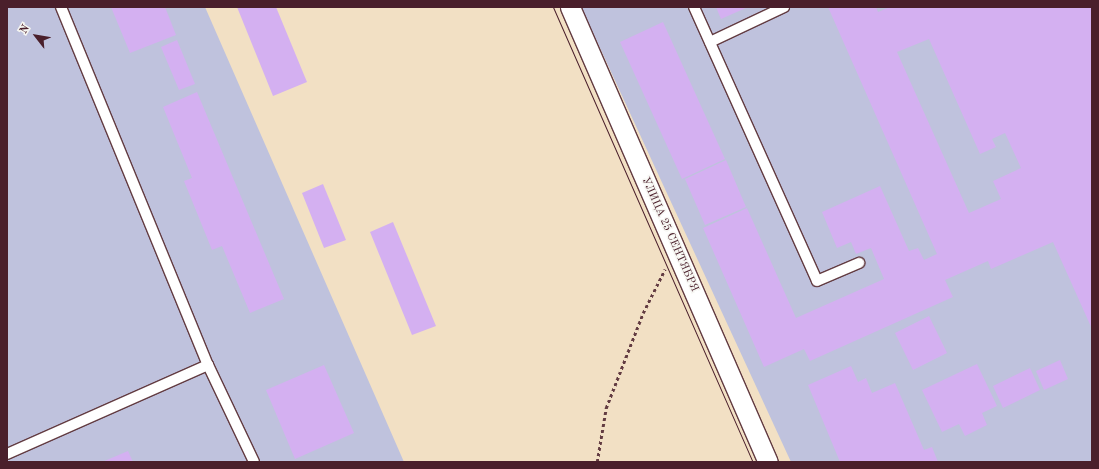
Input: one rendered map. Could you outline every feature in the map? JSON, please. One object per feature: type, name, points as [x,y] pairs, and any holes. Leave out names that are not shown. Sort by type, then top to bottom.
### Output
[{"type":"street","name":"УЛИЦА 25 СЕНТЯБРЯ","points":[[574,9],[675,248],[768,462]]},
{"type":"lane","points":[[61,7],[208,365],[254,462]]},
{"type":"lane","points":[[694,7],[817,281],[859,262]]},
{"type":"lane","points":[[710,42],[784,7]]},
{"type":"lane","points":[[7,454],[208,365]]},
{"type":"path","points":[[597,462],[606,408],[643,313],[675,248]]},
{"type":"shaded area","points":[[7,7],[205,7],[404,462],[7,462]]},
{"type":"shaded area","points":[[581,7],[1092,7],[1092,462],[791,462]]},
{"type":"building","points":[[111,7],[165,7],[176,35],[130,53]]},
{"type":"building","points":[[237,7],[276,7],[307,82],[273,96]]},
{"type":"building","points":[[716,7],[748,7],[721,19]]},
{"type":"building","points":[[828,7],[876,7],[878,12],[890,7],[1092,7],[1092,329],[1053,242],[991,269],[988,261],[945,280],[953,297],[810,361],[804,349],[764,367],[703,228],[747,208],[796,318],[884,279],[871,248],[856,254],[851,242],[837,248],[822,212],[880,186],[909,251],[918,248],[924,260],[937,254]],"holes":[[[929,39],[980,154],[996,147],[992,139],[1005,133],[1021,168],[993,181],[1001,199],[969,213],[897,52]]]},
{"type":"building","points":[[663,22],[725,159],[682,179],[620,42]]},
{"type":"building","points":[[177,40],[195,84],[179,90],[161,47]]},
{"type":"building","points":[[197,92],[284,299],[250,313],[222,246],[212,250],[184,181],[192,178],[163,107]]},
{"type":"building","points":[[726,160],[746,207],[705,225],[685,179]]},
{"type":"building","points":[[323,184],[346,240],[324,248],[302,193]]},
{"type":"building","points":[[393,222],[436,326],[412,335],[370,232]]},
{"type":"building","points":[[929,316],[947,353],[913,370],[895,333]]},
{"type":"building","points":[[1060,360],[1068,379],[1044,390],[1036,371]]},
{"type":"building","points":[[977,364],[997,406],[982,413],[987,425],[965,436],[959,424],[942,432],[922,390]]},
{"type":"building","points":[[324,365],[354,433],[295,459],[266,390]]},
{"type":"building","points":[[851,366],[858,382],[866,378],[872,393],[895,383],[924,450],[932,447],[938,462],[840,462],[808,385]]},
{"type":"building","points":[[1030,368],[1040,390],[1003,408],[993,386]]},
{"type":"building","points":[[128,451],[133,462],[102,462]]},
{"type":"tram line","points":[[553,7],[753,462]]}]
